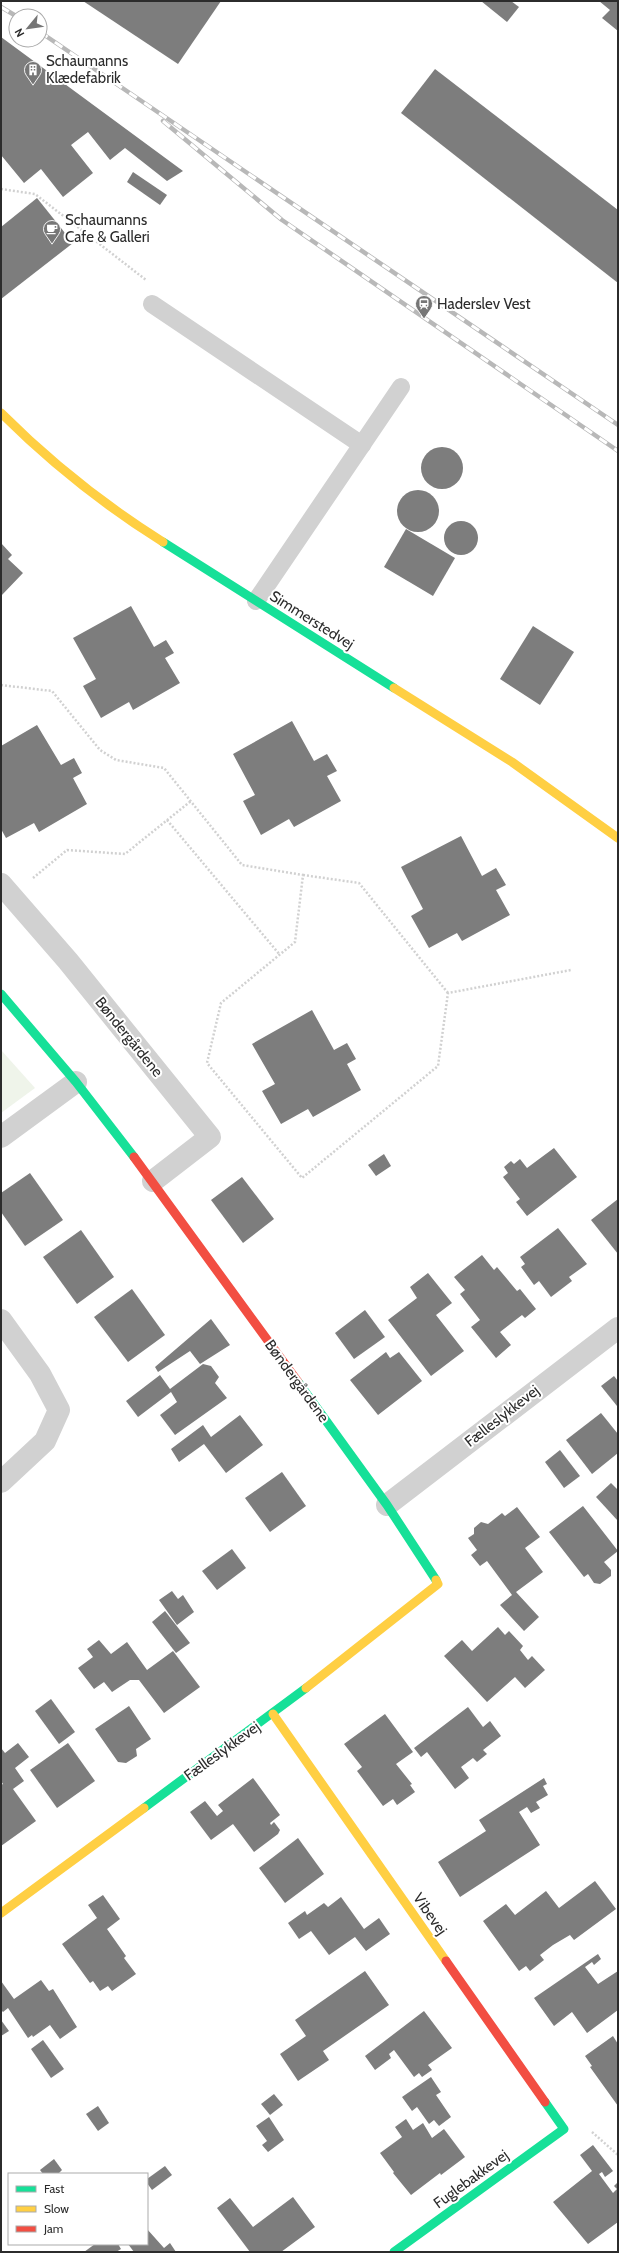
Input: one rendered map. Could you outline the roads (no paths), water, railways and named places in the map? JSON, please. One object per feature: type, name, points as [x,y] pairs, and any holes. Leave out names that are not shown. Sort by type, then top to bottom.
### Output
[{"type":"street","name":"Simmerstedvej","points":[[1,413],[31,443],[118,514],[512,762],[618,838]]},
{"type":"street","name":"Bøndergårdene","points":[[6,890],[68,961],[210,1137],[153,1181]]},
{"type":"street","name":"Bøndergårdene","points":[[1,994],[76,1082],[153,1181],[387,1505],[438,1584]]},
{"type":"street","points":[[1,1137],[76,1082]]},
{"type":"street","points":[[1,1320],[40,1374],[58,1410],[45,1441],[1,1482]]},
{"type":"street","name":"Fælleslykkevej","points":[[387,1505],[618,1328]]},
{"type":"street","name":"Fælleslykkevej","points":[[1,1913],[273,1714],[438,1584]]},
{"type":"street","name":"Vibevej","points":[[273,1714],[564,2129]]},
{"type":"street","name":"Fuglebakkevej","points":[[394,2252],[564,2129]]},
{"type":"lane","points":[[152,304],[362,445]]},
{"type":"lane","points":[[256,602],[401,387]]},
{"type":"railway","points":[[1,7],[8,11]]},
{"type":"railway","points":[[48,37],[618,425]]},
{"type":"railway","points":[[163,121],[282,220],[618,451]]},
{"type":"place","name":"Schaumanns Klædefabrik","points":[[33,85]]},
{"type":"place","name":"Schaumanns Cafe & Galleri","points":[[52,244]]},
{"type":"place","name":"Haderslev Vest","points":[[424,319]]}]
